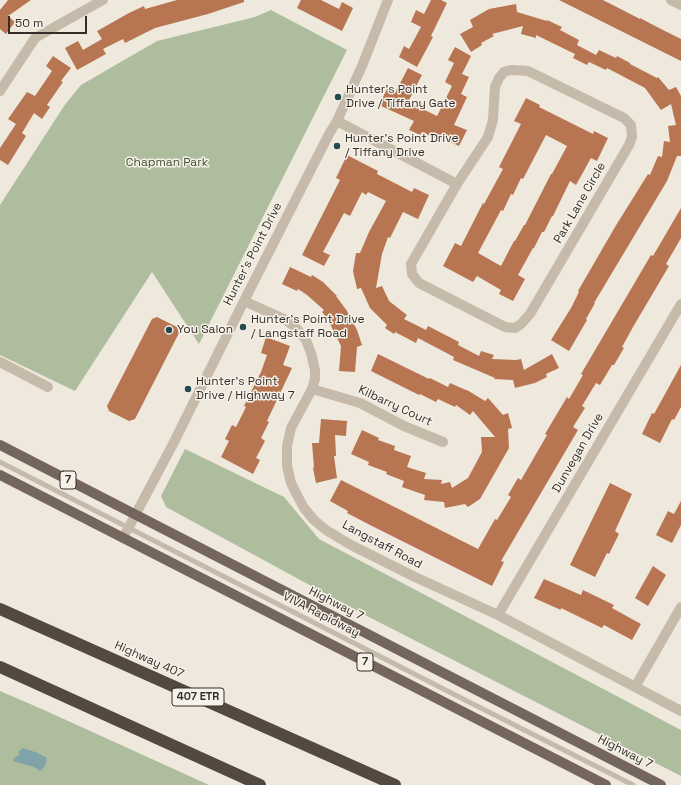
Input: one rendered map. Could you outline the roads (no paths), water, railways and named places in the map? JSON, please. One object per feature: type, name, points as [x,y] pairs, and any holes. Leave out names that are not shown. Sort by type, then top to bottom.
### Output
[{"type":"highway","name":"Highway 407","points":[[0,609],[395,785]]},
{"type":"highway","points":[[0,667],[260,785]]},
{"type":"main road","name":"Highway 7","points":[[0,446],[661,785]]},
{"type":"main road","name":"7","points":[[0,475],[606,785]]},
{"type":"street","points":[[0,91],[35,38],[103,0]]},
{"type":"street","name":"Hunter's Point Drive","points":[[123,538],[173,444],[244,301],[337,121],[362,66],[388,0]]},
{"type":"street","points":[[671,0],[681,5]]},
{"type":"street","name":"Park Lane Circle","points":[[511,70],[528,71],[540,76],[624,118],[631,125],[632,137],[629,145],[530,314],[515,328],[505,327],[419,283],[412,274],[411,264],[413,259],[457,184],[488,137],[494,110],[495,87],[499,78],[504,72],[511,70]]},
{"type":"street","points":[[337,121],[457,184]]},
{"type":"street","name":"Langstaff Road","points":[[244,301],[286,320],[297,329],[306,340],[311,353],[315,370],[315,379],[312,389],[291,428],[287,446],[287,466],[291,483],[304,508],[314,520],[326,530],[351,545],[415,577],[498,615],[681,711]]},
{"type":"street","name":"Dunvegan Drive","points":[[498,615],[681,304]]},
{"type":"street","points":[[0,362],[48,387]]},
{"type":"street","name":"Kilbarry Court","points":[[312,389],[360,403],[404,426],[443,442]]},
{"type":"street","points":[[635,687],[681,607]]},
{"type":"lane","name":"VIVA Rapidway","points":[[0,462],[461,699],[633,785]]},
{"type":"water","points":[[23,748],[47,758],[45,766],[40,771],[34,767],[13,761],[14,758],[19,755],[19,751]]},
{"type":"place","name":"Hunter's Point Drive / Tiffany Gate","points":[[338,97]]},
{"type":"place","name":"Hunter's Point Drive / Tiffany Drive","points":[[337,146]]},
{"type":"place","name":"Hunter's Point Drive / Langstaff Road","points":[[243,327]]},
{"type":"place","name":"You Salon","points":[[169,330]]},
{"type":"place","name":"Hunter's Point Drive / Highway 7","points":[[188,389]]},
{"type":"park label","name":"Chapman Park","points":[[167,163]]}]
